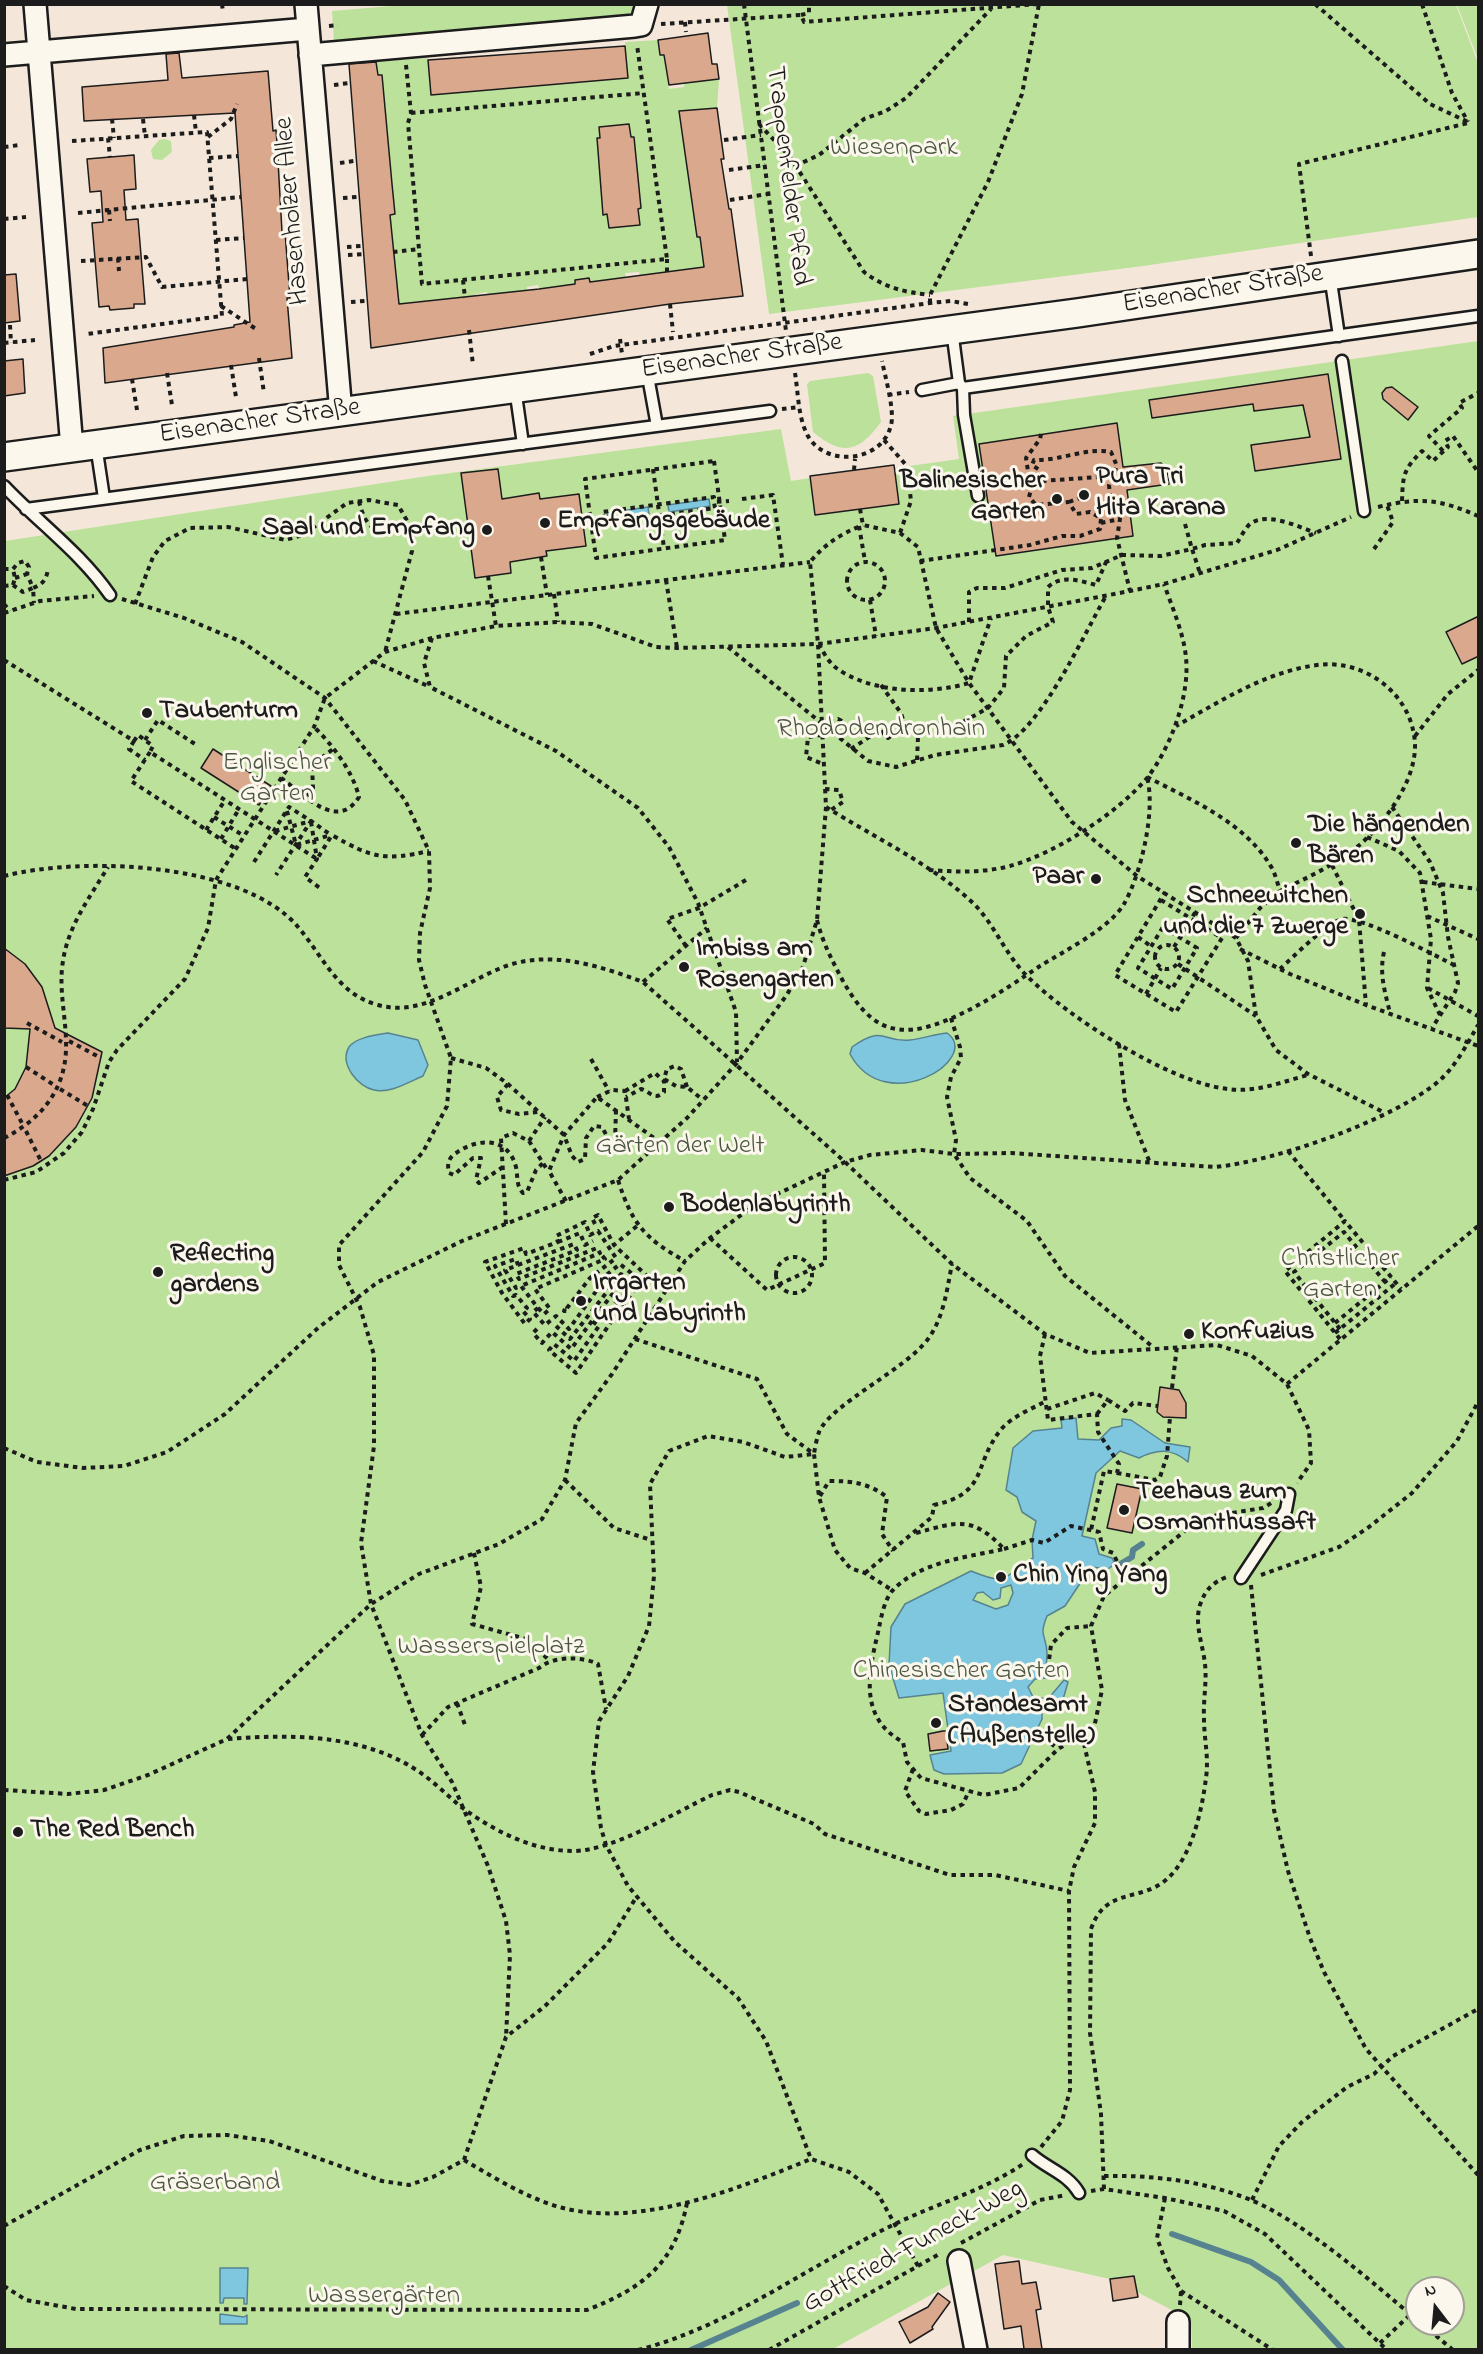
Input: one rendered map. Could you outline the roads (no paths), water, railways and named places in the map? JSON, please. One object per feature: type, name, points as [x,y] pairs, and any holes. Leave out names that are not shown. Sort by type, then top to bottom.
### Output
[{"type":"street","points":[[34,4],[84,447]]},
{"type":"street","name":"Hasenholzer Allee","points":[[306,4],[318,27],[310,56],[341,413]]},
{"type":"street","points":[[310,56],[638,26],[647,4]]},
{"type":"street","points":[[4,55],[318,27]]},
{"type":"street","name":"Eisenacher Straße","points":[[4,457],[647,371],[792,362],[952,330],[1321,266],[1479,254]]},
{"type":"street","points":[[954,2252],[976,2349]]},
{"type":"street","points":[[1178,2322],[1178,2349]]},
{"type":"lane","points":[[1321,266],[1339,336]]},
{"type":"lane","points":[[922,390],[1479,316]]},
{"type":"lane","points":[[952,330],[978,496]]},
{"type":"lane","points":[[1342,361],[1364,511]]},
{"type":"lane","points":[[647,371],[657,426]]},
{"type":"lane","points":[[514,388],[524,444]]},
{"type":"lane","points":[[26,509],[770,411]]},
{"type":"lane","points":[[84,447],[104,498]]},
{"type":"lane","points":[[4,486],[83,560],[110,595]]},
{"type":"lane","points":[[1241,1578],[1286,1510],[1289,1494]]},
{"type":"lane","points":[[1032,2155],[1072,2181],[1079,2193]]},
{"type":"water","points":[[709,499],[710,506],[669,512],[668,505]]},
{"type":"water","points":[[648,507],[649,514],[608,520],[607,513]]},
{"type":"water","points":[[388,1033],[418,1040],[428,1065],[423,1076],[392,1089],[374,1090],[356,1080],[348,1067],[347,1054],[349,1047],[356,1041]]},
{"type":"water","points":[[947,1033],[955,1044],[952,1056],[941,1068],[925,1078],[906,1083],[885,1082],[866,1073],[850,1054],[852,1047],[877,1035],[910,1040]]},
{"type":"water","points":[[1076,1418],[1078,1439],[1099,1440],[1111,1428],[1122,1426],[1122,1419],[1131,1420],[1165,1443],[1190,1447],[1188,1462],[1176,1454],[1164,1451],[1139,1458],[1120,1451],[1096,1473],[1082,1536],[1095,1539],[1099,1554],[1112,1558],[1115,1564],[1108,1569],[1091,1567],[1065,1606],[1047,1616],[1043,1633],[1047,1648],[1046,1678],[1035,1679],[1028,1687],[1033,1697],[1048,1699],[1064,1680],[1068,1682],[1062,1703],[1054,1710],[1046,1704],[1042,1705],[1042,1719],[1021,1764],[1002,1773],[944,1774],[934,1770],[930,1755],[951,1751],[943,1693],[899,1698],[889,1665],[891,1627],[905,1604],[971,1571],[993,1578],[1005,1578],[1033,1558],[1032,1540],[1036,1521],[1022,1512],[1017,1497],[1006,1490],[1013,1448],[1033,1431],[1062,1428],[1061,1420]],"holes":[[[1011,1585],[1013,1593],[1008,1605],[996,1609],[973,1600],[977,1593],[983,1592],[993,1600],[1000,1598],[1001,1588]]]},
{"type":"water","points":[[220,2268],[248,2268],[247,2304],[244,2304],[244,2298],[224,2298],[223,2303],[220,2303]]},
{"type":"water","points":[[220,2314],[244,2317],[247,2315],[247,2324],[220,2324]]},
{"type":"waterway","points":[[1115,1564],[1117,1566],[1132,1557],[1133,1550],[1142,1544]]},
{"type":"waterway","points":[[1172,2234],[1251,2262],[1279,2280],[1343,2350]]},
{"type":"waterway","points":[[691,2350],[797,2303]]},
{"type":"place","name":"Pura Tri Hita Karana","points":[[1084,495]]},
{"type":"place","name":"Balinesischer Garten","points":[[1057,499]]},
{"type":"place","name":"Empfangsgebäude","points":[[545,523]]},
{"type":"place","name":"Saal und Empfang","points":[[487,530]]},
{"type":"place","name":"Taubenturm","points":[[147,713]]},
{"type":"place","name":"Die hängenden Bären","points":[[1296,843]]},
{"type":"place","name":"Paar","points":[[1096,879]]},
{"type":"place","name":"Schneewitchen und die 7 Zwerge","points":[[1360,914]]},
{"type":"place","name":"Imbiss am Rosengarten","points":[[684,967]]},
{"type":"place","name":"Bodenlabyrinth","points":[[669,1207]]},
{"type":"place","name":"Reflecting gardens","points":[[158,1272]]},
{"type":"place","name":"Irrgarten und Labyrinth","points":[[581,1301]]},
{"type":"place","name":"Konfuzius","points":[[1189,1334]]},
{"type":"place","name":"Teehaus zum Osmanthussaft","points":[[1124,1510]]},
{"type":"place","name":"Chin Ying Yang","points":[[1001,1577]]},
{"type":"place","name":"Standesamt (Außenstelle)","points":[[936,1723]]},
{"type":"place","name":"The Red Bench","points":[[18,1832]]},
{"type":"park label","name":"Wiesenpark","points":[[894,150]]},
{"type":"park label","name":"Rhododendronhain","points":[[881,731]]},
{"type":"park label","name":"Englischer Garten","points":[[277,780]]},
{"type":"park label","name":"Gärten der Welt","points":[[680,1148]]},
{"type":"park label","name":"Christlicher Garten","points":[[1340,1276]]},
{"type":"park label","name":"Wasserspielplatz","points":[[491,1649]]},
{"type":"park label","name":"Chinesischer Garten","points":[[961,1673]]},
{"type":"park label","name":"Gräserband","points":[[215,2185]]},
{"type":"park label","name":"Wassergärten","points":[[384,2298]]}]
